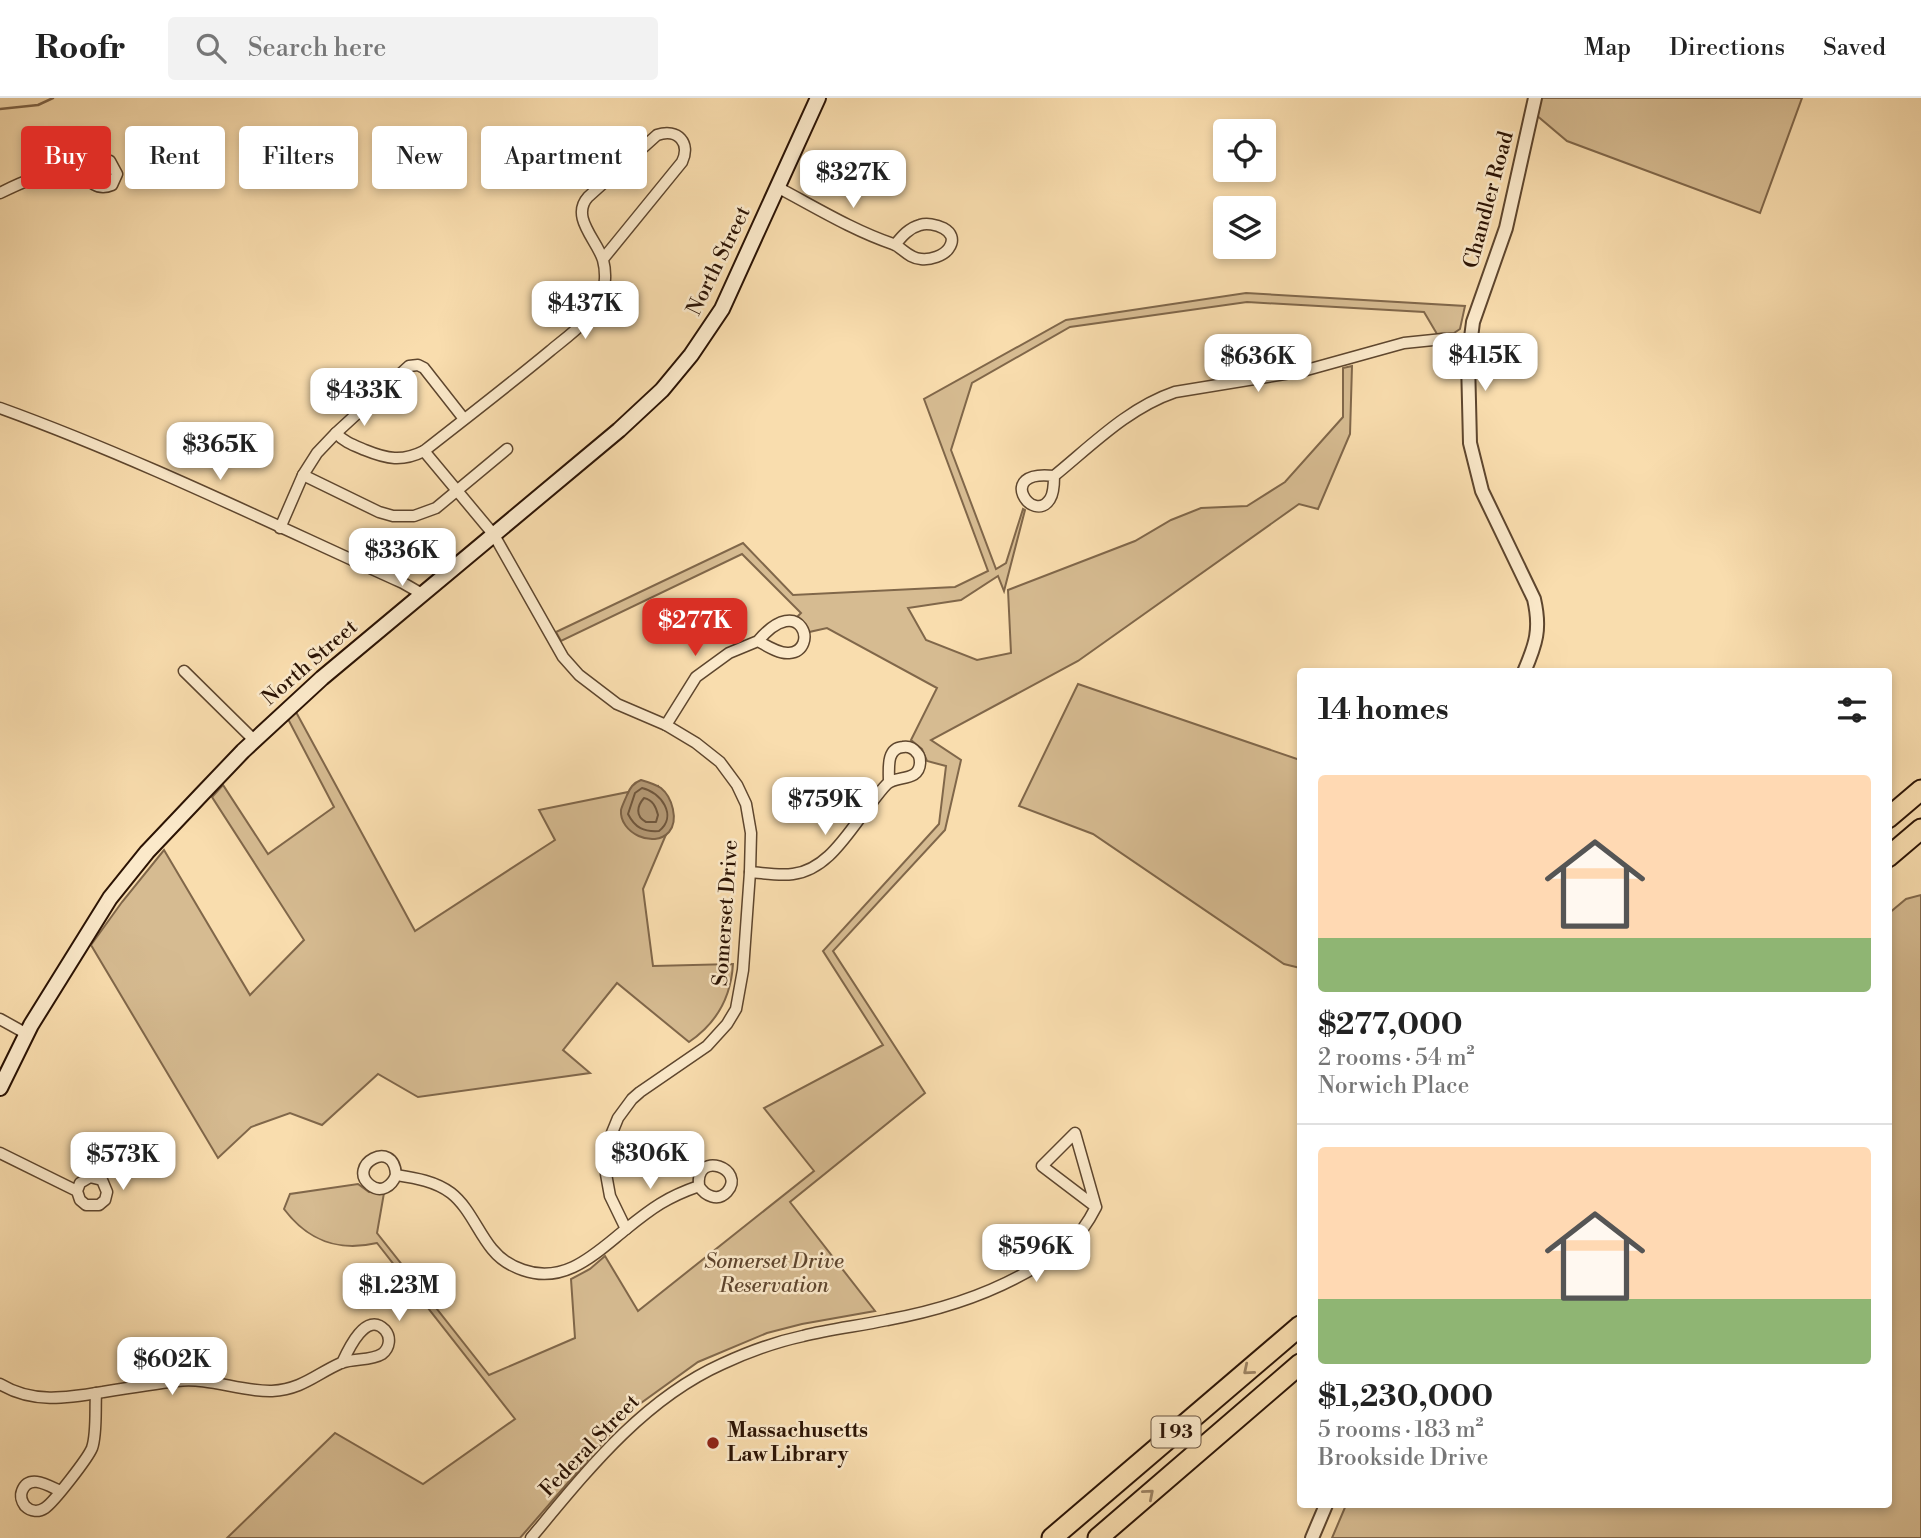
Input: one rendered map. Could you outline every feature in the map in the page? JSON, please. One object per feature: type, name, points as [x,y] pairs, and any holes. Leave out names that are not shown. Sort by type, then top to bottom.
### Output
[{"type":"highway","points":[[1892,815],[1921,790]]},
{"type":"highway","points":[[1892,854],[1921,830]]},
{"type":"highway","name":"I 93","points":[[1052,1538],[1297,1329]]},
{"type":"highway","name":"I 93","points":[[1098,1538],[1297,1367]]},
{"type":"main road","name":"North Street","points":[[0,1088],[27,1034],[71,959],[110,898],[147,852],[254,740],[322,678],[619,430],[662,390],[691,355],[722,309],[818,98]]},
{"type":"street","name":"Chandler Road","points":[[1526,668],[1537,639],[1538,616],[1534,599],[1482,491],[1469,434],[1468,360],[1473,322],[1506,228],[1535,98]]},
{"type":"street","points":[[336,433],[347,443],[383,457],[412,457],[424,451],[545,355],[592,313],[601,299],[605,283],[603,260],[582,216],[581,207],[584,202],[657,135],[668,133],[678,136],[685,148],[682,162],[603,260]]},
{"type":"street","points":[[0,193],[21,182]]},
{"type":"street","points":[[777,187],[857,230],[895,245],[912,257],[932,258],[948,250],[952,239],[944,228],[927,223],[912,228],[895,245]]},
{"type":"street","points":[[1054,476],[1133,412],[1175,392],[1303,371],[1404,343],[1443,339],[1470,343]]},
{"type":"street","points":[[280,528],[303,475],[317,453],[407,368],[415,365],[424,368],[464,419]]},
{"type":"street","points":[[0,408],[68,433],[215,497],[422,594]]},
{"type":"street","points":[[303,475],[379,512],[400,517],[414,516],[429,512],[507,449]]},
{"type":"street","name":"Somerset Drive","points":[[424,451],[494,535],[563,657],[579,675],[617,704],[666,725],[720,762],[737,785],[746,804],[751,833],[750,872],[743,970],[736,1009],[727,1024],[707,1046],[632,1099],[613,1129],[607,1151],[607,1185],[615,1209],[626,1229]]},
{"type":"street","points":[[666,725],[696,677],[729,653],[758,641],[773,626],[787,620],[800,625],[805,637],[800,649],[787,654],[758,641]]},
{"type":"street","points":[[184,671],[254,740]]},
{"type":"street","points":[[750,872],[794,874],[816,866],[835,848],[889,782]]},
{"type":"street","points":[[0,1019],[27,1034]]},
{"type":"street","points":[[1075,1133],[1082,1158],[1096,1207],[1042,1166],[1075,1133]]},
{"type":"street","points":[[0,1153],[77,1191]]},
{"type":"street","points":[[396,1175],[428,1181],[450,1193],[499,1256],[528,1272],[550,1274],[571,1269],[590,1258],[671,1196],[699,1186]]},
{"type":"street","name":"Federal Street","points":[[531,1538],[629,1428],[671,1393],[697,1377],[776,1343],[918,1313],[983,1292],[1035,1268],[1058,1252],[1081,1232],[1096,1207]]},
{"type":"street","points":[[0,1384],[18,1393],[44,1399],[195,1380],[259,1390],[279,1390],[307,1382],[342,1363],[383,1353],[389,1346],[386,1332],[378,1326],[363,1330],[354,1339],[342,1363]]},
{"type":"street","points":[[60,1491],[92,1448],[96,1393]]},
{"type":"street","points":[[1312,1538],[1325,1508]]},
{"type":"green space","points":[[1535,98],[1802,98],[1760,213],[1567,141],[1535,114]]},
{"type":"green space","name":"Somerset Drive Reservation","points":[[1246,293],[1465,306],[1460,329],[1454,333],[1437,334],[1424,312],[1247,302],[1070,327],[972,383],[951,450],[996,569],[1006,563],[1023,509],[1025,510],[1004,591],[998,576],[961,600],[908,608],[926,640],[977,660],[1011,653],[1008,590],[1135,541],[1171,520],[1201,508],[1247,506],[1285,482],[1343,417],[1343,368],[1352,366],[1350,434],[1318,509],[1299,504],[1078,661],[931,740],[961,760],[945,830],[833,951],[925,1093],[790,1202],[875,1311],[767,1333],[698,1362],[630,1411],[520,1538],[227,1538],[335,1433],[423,1484],[515,1419],[377,1243],[337,1245],[314,1236],[293,1220],[284,1209],[290,1194],[358,1184],[369,1192],[384,1193],[377,1233],[489,1375],[575,1338],[571,1279],[590,1269],[605,1256],[638,1311],[814,1171],[764,1108],[883,1045],[823,951],[939,824],[946,766],[927,761],[922,749],[911,740],[937,688],[827,628],[809,632],[804,623],[796,618],[801,613],[742,554],[561,641],[556,632],[743,543],[793,595],[955,587],[988,571],[924,399],[1066,320]]},
{"type":"green space","points":[[1078,684],[1297,759],[1297,967],[1284,964],[1093,834],[1019,806]]},
{"type":"green space","points":[[296,712],[415,931],[555,840],[539,810],[658,786],[673,818],[643,889],[653,966],[733,964],[726,999],[715,1018],[689,1042],[617,983],[563,1050],[590,1073],[418,1097],[378,1074],[322,1125],[290,1113],[251,1127],[218,1158],[91,945],[164,850],[250,995],[304,940],[212,797],[223,785],[268,854],[334,807],[288,719]]},
{"type":"green space","points":[[1921,895],[1921,1538],[1332,1538],[1345,1508],[1892,1508],[1892,911],[1906,899]]},
{"type":"water","points":[[641,780],[661,788],[671,803],[674,821],[669,832],[663,837],[647,839],[639,836],[631,832],[622,818],[621,810],[628,792]]},
{"type":"waterway","points":[[0,109],[38,105],[53,98]]},
{"type":"place","name":"Massachusetts Law Library","points":[[713,1443]]}]
